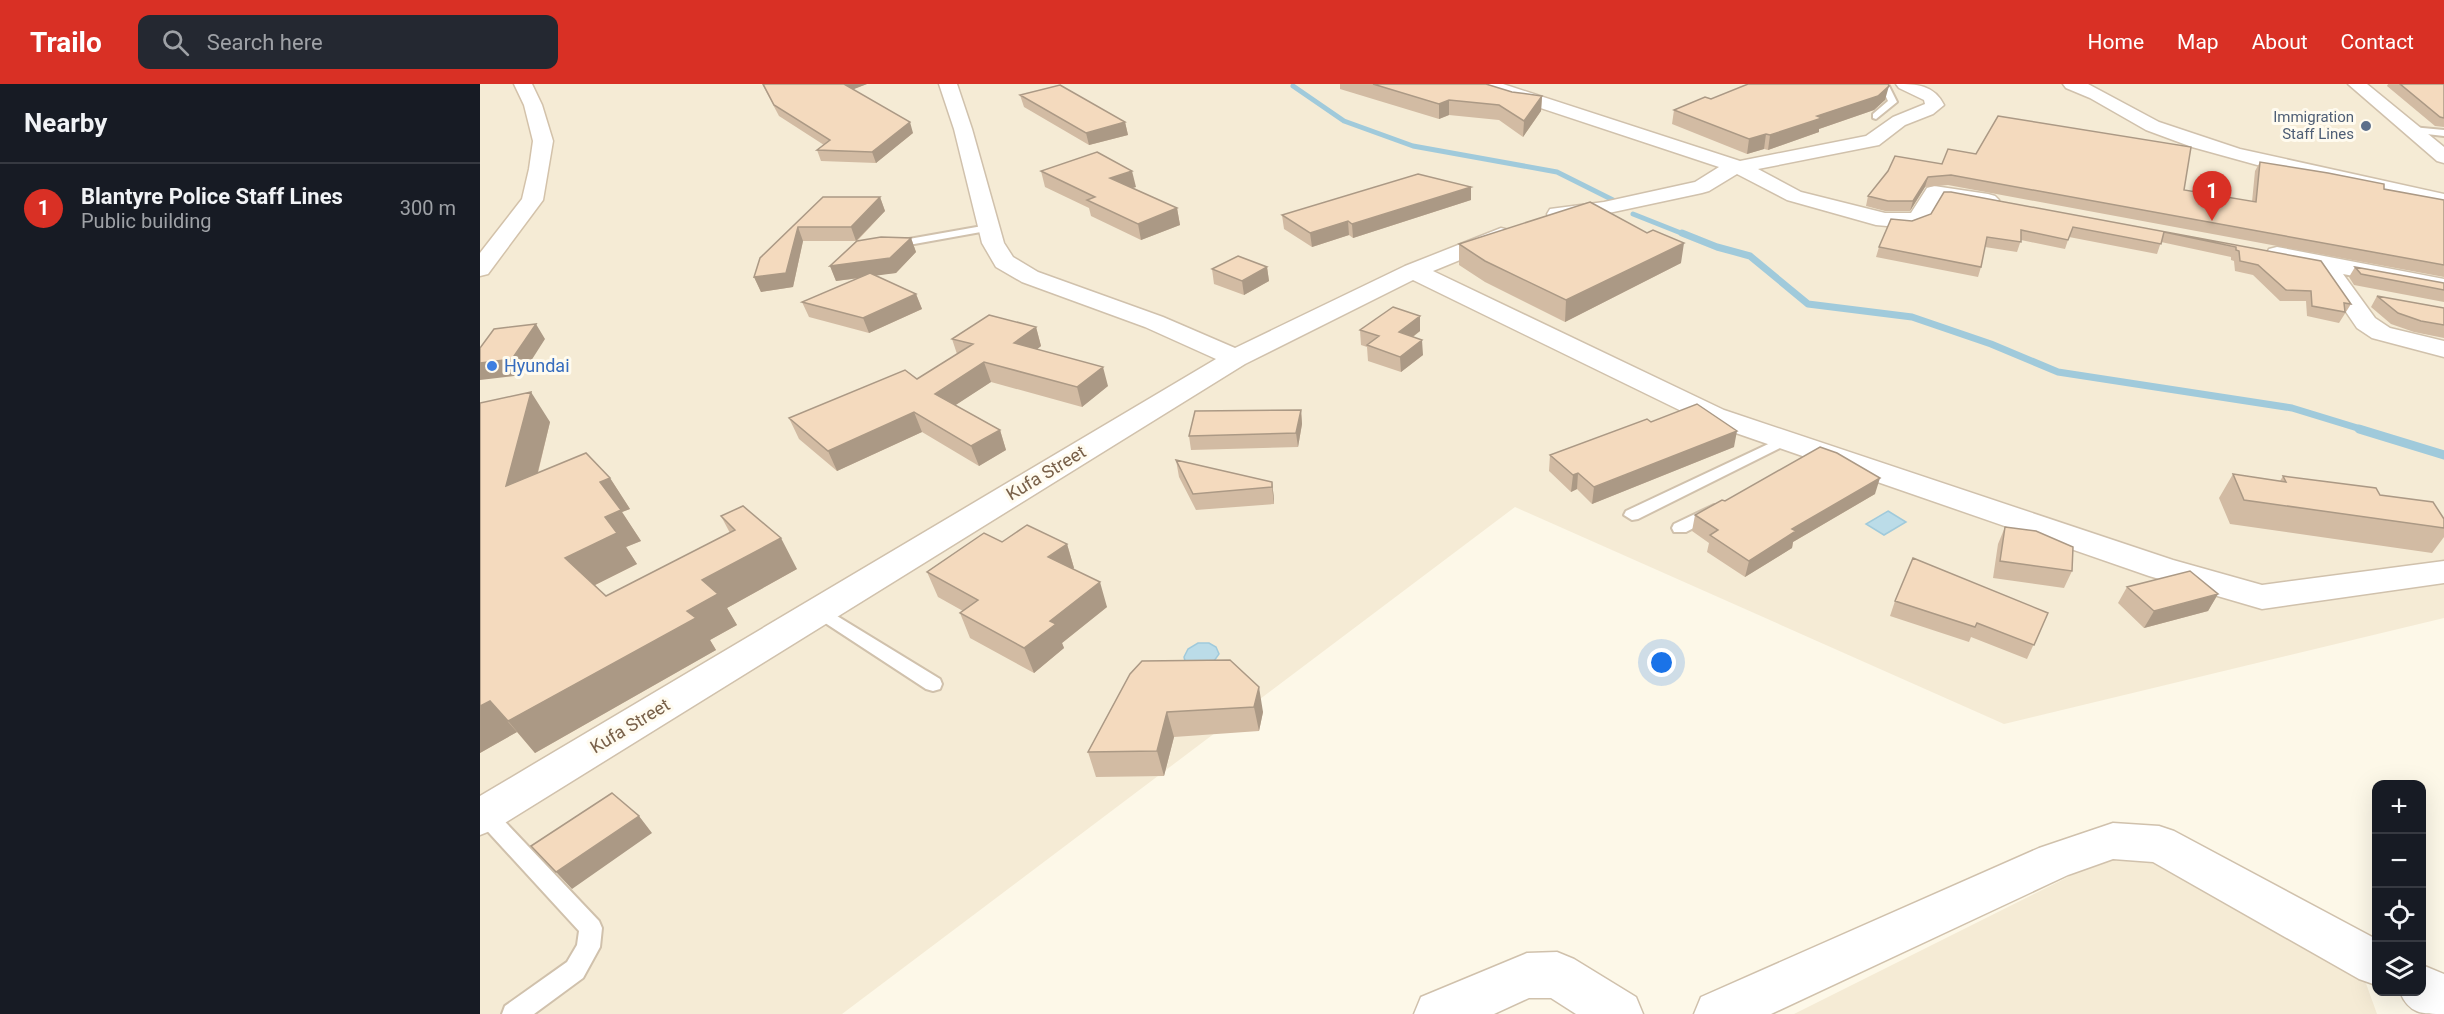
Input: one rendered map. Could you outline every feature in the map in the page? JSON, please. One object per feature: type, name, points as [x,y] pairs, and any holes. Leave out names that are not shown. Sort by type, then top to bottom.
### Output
[{"type":"street","points":[[480,269],[532,200],[543,141],[533,105],[523,84]]},
{"type":"street","points":[[948,84],[963,129],[988,228],[993,243],[1004,262],[1030,278],[1154,322],[1236,358]]},
{"type":"street","points":[[1485,84],[1739,167],[1785,192],[1884,220],[1910,221],[1918,218],[1934,192],[2007,204]]},
{"type":"street","points":[[1739,167],[1872,141],[1902,119],[1928,110],[1935,105],[1931,98],[1905,84]]},
{"type":"street","points":[[2072,84],[2085,88],[2128,114],[2206,145],[2444,200]]},
{"type":"street","points":[[2356,84],[2444,157]]},
{"type":"street","name":"Kufa Street","points":[[482,816],[1236,358],[1413,271],[1529,225],[1560,214],[1604,208],[1702,186],[1726,171],[1739,167]]},
{"type":"street","points":[[2254,250],[2444,286]]},
{"type":"street","points":[[2324,263],[2366,323],[2381,333],[2444,349]]},
{"type":"street","points":[[1413,271],[1703,412],[1800,452],[2161,568],[2262,597],[2444,572]]},
{"type":"street","points":[[2344,293],[2378,299]]},
{"type":"street","points":[[1718,1014],[2054,861],[2113,841],[2160,844],[2372,961]]},
{"type":"street","points":[[1438,1014],[1527,976],[1557,975],[1618,1014]]},
{"type":"street","points":[[2426,991],[2444,1000]]},
{"type":"lane","points":[[1876,116],[1893,102],[1884,84]]},
{"type":"lane","points":[[2412,130],[2444,133]]},
{"type":"lane","points":[[877,248],[988,228]]},
{"type":"lane","points":[[1632,515],[1800,452]]},
{"type":"lane","points":[[1680,528],[1730,501]]},
{"type":"lane","points":[[819,611],[933,684]]},
{"type":"lane","points":[[482,816],[591,928],[588,947],[574,970],[514,1014]]},
{"type":"shaded area","points":[[480,84],[2444,84],[2444,618],[2004,724],[1515,507],[842,1014],[480,1014]]},
{"type":"shaded area","points":[[2130,846],[2359,964],[2377,1014],[1794,1014]]},
{"type":"water","points":[[1888,511],[1906,522],[1884,535],[1866,524]]},
{"type":"water","points":[[1198,643],[1209,643],[1216,647],[1219,654],[1214,661],[1185,661],[1184,657],[1188,649]]},
{"type":"building","points":[[763,84],[844,84],[910,122],[872,152],[817,150],[830,140],[774,105]]},
{"type":"building","points":[[1373,84],[1486,84],[1512,92],[1542,96],[1524,121],[1499,105],[1449,100],[1439,104]]},
{"type":"building","points":[[1748,84],[1888,84],[1889,86],[1878,96],[1817,116],[1822,118],[1770,135],[1749,139],[1674,110],[1705,97],[1711,99]]},
{"type":"building","points":[[2400,84],[2444,84],[2444,118],[2440,117]]},
{"type":"building","points":[[1060,85],[1125,122],[1086,133],[1020,95]]},
{"type":"building","points":[[1998,116],[2191,147],[2184,190],[2256,202],[2260,162],[2384,184],[2384,189],[2444,200],[2444,265],[1951,175],[1928,177],[1913,201],[1888,201],[1868,196],[1888,171],[1895,156],[1942,164],[1948,149],[1976,154]]},
{"type":"building","points":[[1097,152],[1132,171],[1110,178],[1177,208],[1138,224],[1087,200],[1095,197],[1041,171]]},
{"type":"building","points":[[1418,174],[1471,187],[1352,224],[1348,221],[1310,233],[1282,215]]},
{"type":"building","points":[[1944,192],[1951,192],[2321,261],[2351,304],[2344,303],[2345,312],[2312,306],[2311,291],[2286,290],[2258,265],[2240,261],[2236,247],[2164,232],[2161,244],[2073,227],[2068,240],[2021,230],[2021,242],[1987,237],[1981,267],[1879,247],[1891,219],[1912,221],[1931,214]]},
{"type":"building","points":[[823,197],[880,197],[851,227],[798,227],[786,273],[754,277],[760,258]]},
{"type":"building","points":[[1590,202],[1647,233],[1653,230],[1684,243],[1566,300],[1485,261],[1459,244]]},
{"type":"building","points":[[881,237],[911,238],[890,258],[830,266],[857,241]]},
{"type":"building","points":[[1238,256],[1267,267],[1242,281],[1212,269]]},
{"type":"building","points":[[2355,267],[2444,283],[2444,290],[2361,274]]},
{"type":"building","points":[[870,273],[916,294],[863,318],[802,302]]},
{"type":"building","points":[[2377,296],[2444,308],[2444,325],[2421,321],[2398,313]]},
{"type":"building","points":[[1393,307],[1420,316],[1399,332],[1422,340],[1400,357],[1367,345],[1379,336],[1360,330]]},
{"type":"building","points":[[989,315],[1036,327],[1014,343],[1103,367],[1077,387],[984,362],[935,394],[1000,430],[971,446],[914,412],[828,451],[789,418],[905,370],[917,379],[973,344],[952,339]]},
{"type":"building","points":[[536,324],[512,359],[480,363],[480,348],[494,329]]},
{"type":"building","points":[[531,392],[506,486],[586,453],[610,478],[600,482],[621,510],[605,517],[617,533],[565,558],[606,596],[735,530],[721,516],[743,506],[781,538],[702,580],[718,594],[687,611],[696,618],[508,721],[490,701],[480,706],[480,403]]},
{"type":"building","points":[[1697,404],[1737,431],[1594,487],[1578,473],[1573,475],[1550,455],[1647,419],[1651,422]]},
{"type":"building","points":[[1301,410],[1296,433],[1189,436],[1195,411]]},
{"type":"building","points":[[1820,447],[1837,453],[1880,478],[1792,529],[1796,531],[1749,561],[1710,535],[1718,530],[1695,515],[1722,500],[1725,501]]},
{"type":"building","points":[[1176,460],[1272,482],[1272,487],[1193,494]]},
{"type":"building","points":[[2233,474],[2286,482],[2283,476],[2376,488],[2380,495],[2433,502],[2444,519],[2444,528],[2244,500]]},
{"type":"building","points":[[1027,525],[1067,544],[1048,557],[1100,582],[1050,621],[1056,624],[1024,648],[960,613],[978,600],[927,572],[984,533],[1002,542]]},
{"type":"building","points":[[2005,527],[2036,531],[2073,547],[2072,571],[2000,561]]},
{"type":"building","points":[[1913,558],[2048,613],[2034,645],[1977,623],[1975,627],[1895,601]]},
{"type":"building","points":[[2190,571],[2218,594],[2154,611],[2127,587]]},
{"type":"building","points":[[1230,660],[1259,687],[1254,707],[1167,712],[1157,751],[1088,752],[1130,674],[1142,661]]},
{"type":"building","points":[[612,793],[639,816],[556,872],[531,846]]},
{"type":"waterway","points":[[1293,86],[1344,121],[1413,146],[1557,172],[1615,201]]},
{"type":"waterway","points":[[1633,214],[1686,235]]},
{"type":"waterway","points":[[1682,233],[1717,247],[1750,256],[1808,304],[1912,317],[1991,344],[2058,372],[2292,408],[2364,430]]},
{"type":"waterway","points":[[2359,429],[2444,455]]},
{"type":"place","name":"Immigration Staff Lines","points":[[2366,126]]},
{"type":"place","name":"Blantyre Police Staff Lines","points":[[2212,221]]},
{"type":"place","name":"Hyundai","points":[[492,366]]}]
